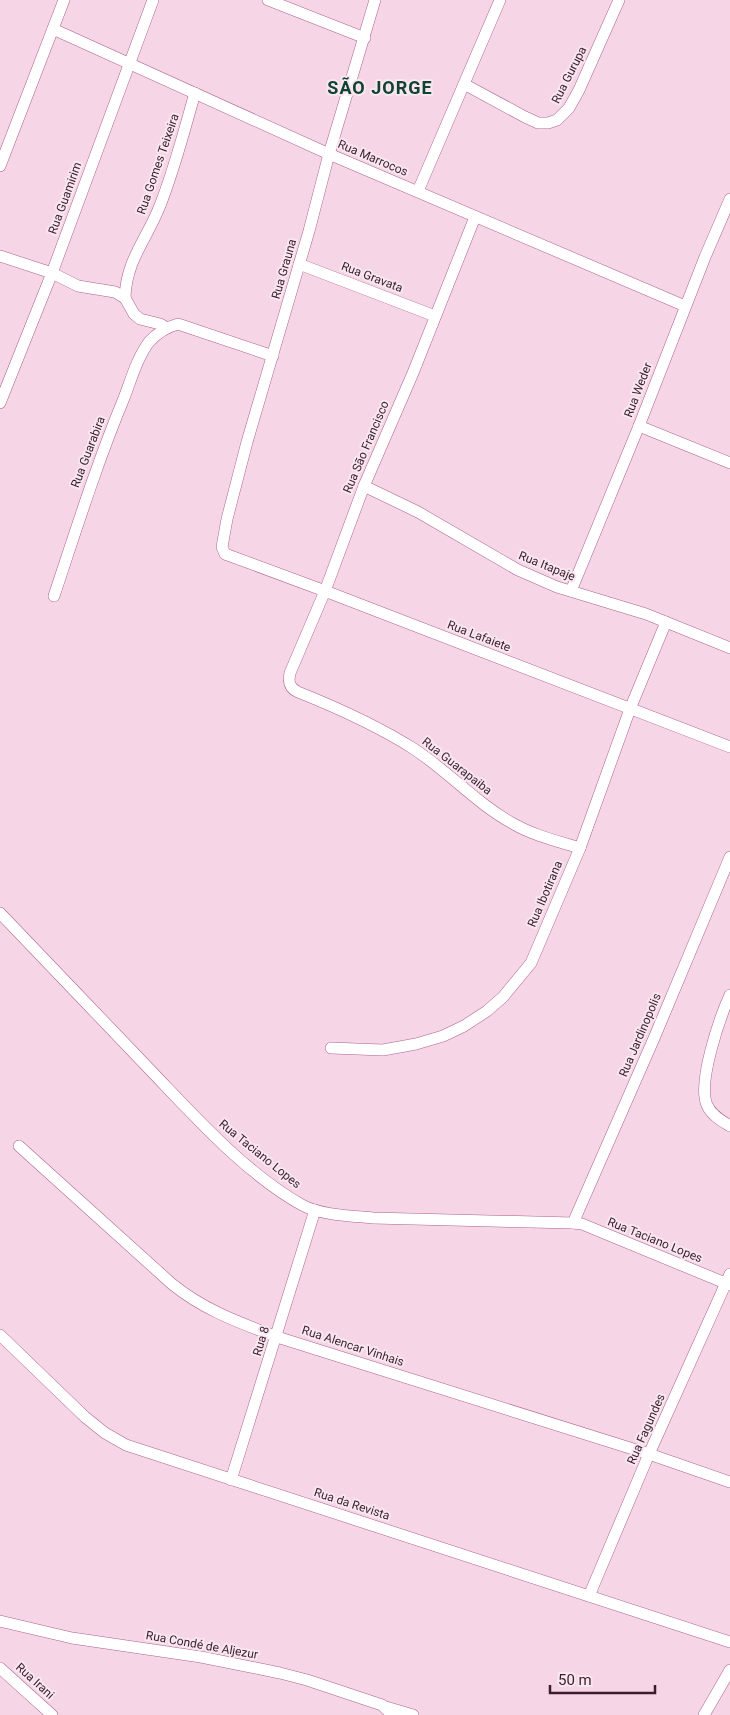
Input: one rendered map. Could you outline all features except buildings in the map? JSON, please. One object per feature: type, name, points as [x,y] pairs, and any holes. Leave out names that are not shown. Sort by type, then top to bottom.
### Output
[{"type":"street","points":[[0,166],[64,0]]},
{"type":"street","name":"Rua Guamirim","points":[[0,404],[52,273],[153,0]]},
{"type":"street","points":[[268,0],[364,38]]},
{"type":"street","name":"Rua Grauna","points":[[222,547],[227,519],[247,442],[375,0]]},
{"type":"street","points":[[418,191],[500,0]]},
{"type":"street","name":"Rua Gurupa","points":[[464,84],[524,117],[548,123],[557,120],[570,108],[619,0]]},
{"type":"street","name":"Rua Marrocos","points":[[53,29],[329,154],[685,306]]},
{"type":"street","name":"Rua Gomes Teixeira","points":[[125,298],[127,276],[131,264],[159,208],[195,93]]},
{"type":"street","name":"Rua Weder","points":[[571,591],[730,199]]},
{"type":"street","name":"Rua São Francisco","points":[[292,689],[289,680],[290,672],[325,591],[364,486],[413,373],[475,217]]},
{"type":"street","points":[[0,256],[52,273],[78,286],[115,292],[125,298],[134,314],[140,319],[160,324],[167,328],[178,324],[273,356]]},
{"type":"street","name":"Rua Gravata","points":[[299,264],[435,316]]},
{"type":"street","name":"Rua Guarabira","points":[[54,596],[86,498],[140,360],[149,343],[155,336],[167,328]]},
{"type":"street","points":[[639,426],[730,463]]},
{"type":"street","name":"Rua Itapaje","points":[[364,486],[418,512],[518,570],[571,591],[646,614],[730,648]]},
{"type":"street","name":"Rua Lafaiete","points":[[222,547],[225,554],[232,557],[730,747]]},
{"type":"street","name":"Rua Ibotirana","points":[[331,1048],[383,1050],[416,1044],[444,1036],[464,1026],[487,1010],[502,997],[531,963],[580,848],[630,709],[666,622]]},
{"type":"street","name":"Rua Guarapaiba","points":[[292,689],[376,726],[413,748],[513,824],[535,834],[580,848]]},
{"type":"street","name":"Rua Jardinopolis","points":[[573,1222],[655,1036],[730,857]]},
{"type":"street","name":"Rua Taciano Lopes","points":[[0,914],[206,1128],[272,1185],[304,1206],[315,1210],[373,1218],[573,1222],[729,1281]]},
{"type":"street","points":[[730,995],[720,1018],[710,1054],[704,1094],[706,1104],[710,1110],[730,1126]]},
{"type":"street","name":"Rua Alencar Vinhais","points":[[19,1146],[182,1292],[218,1314],[277,1336],[649,1454],[730,1482]]},
{"type":"street","name":"Rua 8","points":[[231,1480],[315,1210]]},
{"type":"street","name":"Rua Fagundes","points":[[589,1596],[649,1454],[729,1281]]},
{"type":"street","name":"Rua da Revista","points":[[0,1335],[85,1417],[114,1439],[139,1450],[730,1642]]},
{"type":"street","name":"Rua Condé de Aljezur","points":[[0,1621],[72,1638],[201,1657],[280,1673],[382,1705],[392,1715]]},
{"type":"street","name":"Rua Irani","points":[[0,1668],[52,1715]]},
{"type":"street","points":[[704,1715],[730,1670]]},
{"type":"street","points":[[382,1705],[413,1715]]},
{"type":"district","name":"SÃO JORGE","points":[[380,87]]}]
